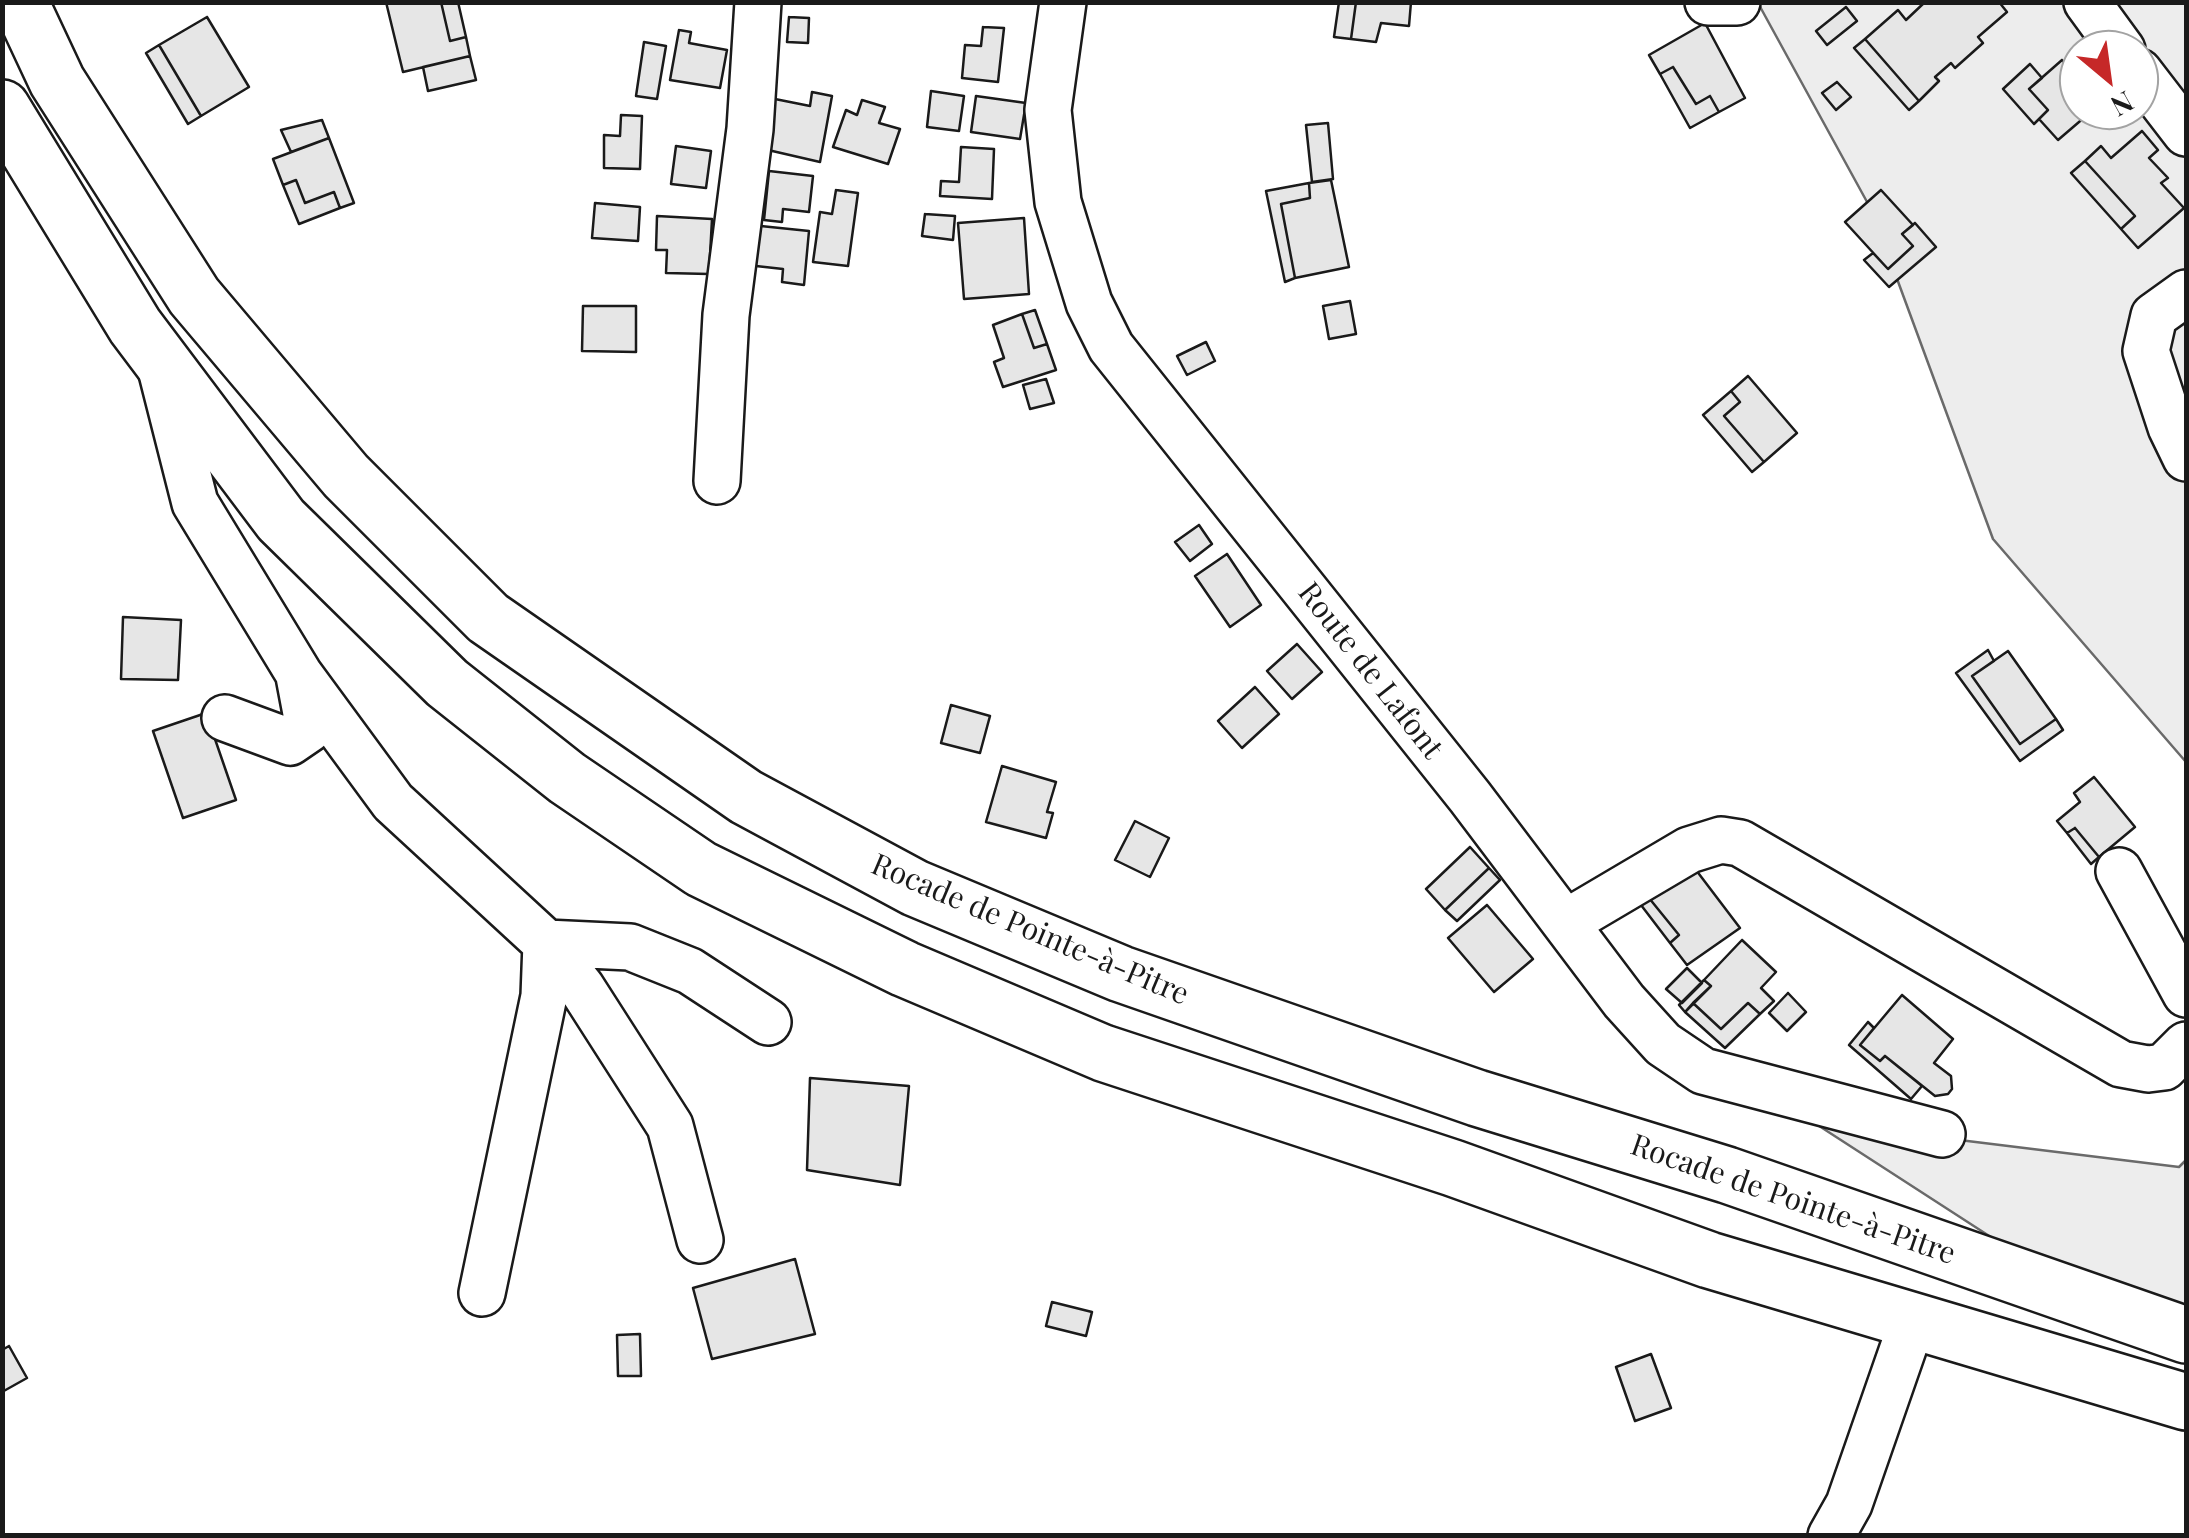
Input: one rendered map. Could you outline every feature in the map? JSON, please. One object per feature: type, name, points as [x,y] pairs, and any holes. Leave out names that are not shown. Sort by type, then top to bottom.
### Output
[{"type":"highway","name":"Rocade de Pointe-à-Pitre","points":[[20,2],[57,81],[194,296],[346,476],[488,618],[746,797],[915,888],[1121,974],[1477,1098],[1746,1181],[2186,1335]]},
{"type":"highway","points":[[2,108],[135,326],[281,520],[447,683],[568,778],[701,869],[905,968],[1103,1053],[1453,1168],[1710,1260],[2186,1402]]},
{"type":"street","points":[[717,480],[726,315],[750,129],[758,2]]},
{"type":"street","name":"Route de Lafont","points":[[1063,2],[1048,110],[1058,202],[1089,303],[1111,348],[1567,922],[1624,1001],[1663,1044],[1704,1071],[1942,1134]]},
{"type":"street","points":[[1708,2],[1737,2]]},
{"type":"street","points":[[2086,2],[2107,30]]},
{"type":"street","points":[[2159,98],[2186,133]]},
{"type":"street","points":[[2186,293],[2154,316],[2146,351],[2171,427],[2186,458]]},
{"type":"street","points":[[158,358],[195,503],[299,674],[394,802],[546,943],[581,988],[670,1126],[700,1240]]},
{"type":"street","points":[[224,718],[290,742],[308,729],[299,674]]},
{"type":"street","points":[[1567,922],[1689,850],[1721,840],[1740,842],[2121,1064],[2164,1066],[2186,1045]]},
{"type":"street","points":[[2119,871],[2186,994]]},
{"type":"street","points":[[546,943],[630,946],[690,971],[768,1022]]},
{"type":"street","points":[[482,1293],[544,996],[546,943]]},
{"type":"street","points":[[1832,1536],[1848,1504],[1913,1320]]},
{"type":"shaded area","points":[[1758,3],[2186,3],[2186,762],[1993,539],[1872,211]]},
{"type":"shaded area","points":[[1813,1122],[2179,1167],[2186,1160],[2186,1321],[2065,1285]]},
{"type":"building","points":[[386,2],[441,2],[450,41],[466,37],[470,56],[403,72]]},
{"type":"building","points":[[441,2],[458,2],[466,37],[450,41]]},
{"type":"building","points":[[1339,2],[1356,2],[1351,39],[1334,37]]},
{"type":"building","points":[[1356,2],[1411,2],[1409,26],[1381,23],[1376,42],[1351,39]]},
{"type":"building","points":[[1925,2],[1999,2],[2007,12],[1978,37],[1983,43],[1955,68],[1951,63],[1935,77],[1939,81],[1919,101],[1865,39],[1898,10],[1906,20]]},
{"type":"building","points":[[1846,7],[1857,21],[1827,45],[1816,31]]},
{"type":"building","points":[[207,17],[249,87],[201,116],[159,45]]},
{"type":"building","points":[[789,17],[809,18],[808,43],[787,42]]},
{"type":"building","points":[[1705,23],[1745,98],[1719,112],[1710,96],[1696,104],[1673,67],[1660,74],[1649,55]]},
{"type":"building","points":[[983,27],[1004,28],[998,82],[962,78],[965,45],[981,46]]},
{"type":"building","points":[[679,30],[691,32],[689,43],[727,50],[720,88],[670,80]]},
{"type":"building","points":[[1865,39],[1919,101],[1909,110],[1854,48]]},
{"type":"building","points":[[644,42],[666,46],[657,99],[636,96]]},
{"type":"building","points":[[159,45],[201,116],[188,124],[146,53]]},
{"type":"building","points":[[470,56],[476,80],[428,91],[423,67]]},
{"type":"building","points":[[2059,63],[2059,130],[2070,130],[2058,140],[2039,119],[2048,110],[2029,89]]},
{"type":"building","points":[[2030,64],[2042,78],[2029,89],[2048,110],[2034,124],[2003,89]]},
{"type":"building","points":[[1673,67],[1696,104],[1710,96],[1719,112],[1690,128],[1660,74]]},
{"type":"building","points":[[1837,82],[1851,97],[1836,110],[1822,93]]},
{"type":"building","points":[[931,91],[964,96],[959,131],[927,127]]},
{"type":"building","points":[[812,92],[832,96],[820,162],[755,147],[765,97],[810,106]]},
{"type":"building","points":[[976,96],[1026,103],[1020,139],[971,132]]},
{"type":"building","points":[[862,100],[885,107],[879,123],[900,129],[888,164],[833,147],[846,110],[857,115]]},
{"type":"building","points":[[621,115],[642,116],[640,169],[604,168],[604,135],[620,136]]},
{"type":"building","points":[[322,120],[329,138],[291,152],[281,130]]},
{"type":"building","points":[[1328,123],[1333,179],[1312,182],[1306,125]]},
{"type":"building","points":[[2142,131],[2158,150],[2149,158],[2168,178],[2161,183],[2184,208],[2138,248],[2121,229],[2135,216],[2085,161],[2101,146],[2111,158]]},
{"type":"building","points":[[329,138],[354,203],[340,208],[334,192],[305,203],[296,180],[283,185],[273,159]]},
{"type":"building","points":[[676,146],[711,151],[706,188],[671,184]]},
{"type":"building","points":[[961,147],[994,149],[992,199],[940,196],[941,181],[959,182]]},
{"type":"building","points":[[2085,161],[2135,216],[2121,229],[2071,173]]},
{"type":"building","points":[[769,171],[813,176],[809,212],[783,209],[782,222],[764,220]]},
{"type":"building","points":[[296,180],[305,203],[334,192],[340,208],[299,224],[283,185]]},
{"type":"building","points":[[1331,180],[1349,267],[1295,278],[1281,204],[1310,198],[1309,183]]},
{"type":"building","points":[[1309,183],[1310,198],[1281,204],[1295,278],[1285,282],[1266,191]]},
{"type":"building","points":[[836,190],[858,193],[848,266],[813,262],[820,212],[832,214]]},
{"type":"building","points":[[1881,190],[1913,225],[1902,234],[1913,246],[1888,269],[1845,222]]},
{"type":"building","points":[[595,203],[640,207],[638,241],[592,238]]},
{"type":"building","points":[[925,214],[955,216],[953,240],[922,236]]},
{"type":"building","points":[[657,216],[712,219],[709,274],[666,273],[667,250],[656,250]]},
{"type":"building","points":[[1024,218],[1029,294],[964,299],[958,223]]},
{"type":"building","points":[[1915,223],[1936,247],[1889,287],[1864,260],[1873,253],[1888,269],[1913,246],[1902,234]]},
{"type":"building","points":[[751,225],[809,231],[804,285],[782,282],[783,269],[747,265]]},
{"type":"building","points":[[1350,301],[1356,334],[1329,339],[1323,306]]},
{"type":"building","points":[[583,306],[636,306],[636,352],[582,351]]},
{"type":"building","points":[[1035,310],[1047,344],[1034,348],[1022,314]]},
{"type":"building","points":[[1022,314],[1034,348],[1047,344],[1056,370],[1003,387],[994,362],[1004,358],[993,325]]},
{"type":"building","points":[[1206,342],[1215,361],[1187,375],[1177,356]]},
{"type":"building","points":[[1748,376],[1797,433],[1764,462],[1724,416],[1740,402],[1731,391]]},
{"type":"building","points":[[1046,379],[1054,403],[1030,409],[1023,385]]},
{"type":"building","points":[[1731,391],[1740,402],[1724,416],[1764,462],[1752,472],[1703,415]]},
{"type":"building","points":[[1199,525],[1212,544],[1190,561],[1175,542]]},
{"type":"building","points":[[1227,554],[1261,605],[1230,627],[1195,576]]},
{"type":"building","points":[[123,617],[181,620],[178,680],[121,679]]},
{"type":"building","points":[[1297,644],[1322,672],[1292,699],[1267,671]]},
{"type":"building","points":[[1988,650],[1994,661],[1972,676],[2020,744],[2056,719],[2063,730],[2020,761],[1956,673]]},
{"type":"building","points":[[2008,651],[2056,719],[2020,744],[1972,676]]},
{"type":"building","points":[[1255,687],[1279,714],[1242,748],[1218,721]]},
{"type":"building","points":[[951,705],[990,716],[980,753],[941,743]]},
{"type":"building","points":[[206,713],[236,800],[183,818],[153,731]]},
{"type":"building","points":[[1002,766],[1056,782],[1047,812],[1053,813],[1046,838],[986,822]]},
{"type":"building","points":[[2094,777],[2135,827],[2099,857],[2075,828],[2067,833],[2057,821],[2080,802],[2074,793]]},
{"type":"building","points":[[1135,821],[1169,838],[1150,877],[1115,860]]},
{"type":"building","points":[[2075,828],[2099,857],[2091,864],[2067,833]]},
{"type":"building","points":[[1470,847],[1489,868],[1445,910],[1426,889]]},
{"type":"building","points":[[1489,868],[1500,880],[1457,921],[1445,910]]},
{"type":"building","points":[[1696,870],[1740,928],[1687,965],[1670,943],[1679,935],[1649,898]]},
{"type":"building","points":[[1649,898],[1679,935],[1670,943],[1641,905]]},
{"type":"building","points":[[1487,905],[1533,959],[1494,992],[1448,938]]},
{"type":"building","points":[[1742,940],[1776,972],[1761,988],[1774,1001],[1760,1014],[1748,1003],[1721,1029],[1693,1003],[1711,986],[1704,980]]},
{"type":"building","points":[[1687,968],[1702,983],[1682,1003],[1666,989]]},
{"type":"building","points":[[1704,980],[1711,986],[1685,1012],[1679,1005]]},
{"type":"building","points":[[1788,993],[1806,1012],[1787,1031],[1769,1013]]},
{"type":"building","points":[[1902,995],[1953,1039],[1934,1063],[1951,1076],[1952,1089],[1948,1094],[1935,1096],[1885,1056],[1880,1061],[1860,1045]]},
{"type":"building","points":[[1693,1003],[1721,1029],[1748,1003],[1760,1014],[1725,1048],[1685,1012]]},
{"type":"building","points":[[1868,1022],[1874,1028],[1860,1045],[1880,1061],[1885,1056],[1922,1086],[1911,1099],[1849,1045]]},
{"type":"building","points":[[810,1078],[909,1086],[900,1185],[807,1170]]},
{"type":"building","points":[[795,1259],[815,1334],[712,1359],[693,1288]]},
{"type":"building","points":[[1052,1302],[1092,1312],[1086,1336],[1046,1326]]},
{"type":"building","points":[[640,1334],[641,1376],[618,1376],[617,1335]]},
{"type":"building","points":[[9,1346],[27,1378],[2,1392],[2,1350]]},
{"type":"building","points":[[1651,1354],[1671,1408],[1635,1421],[1616,1367]]}]
